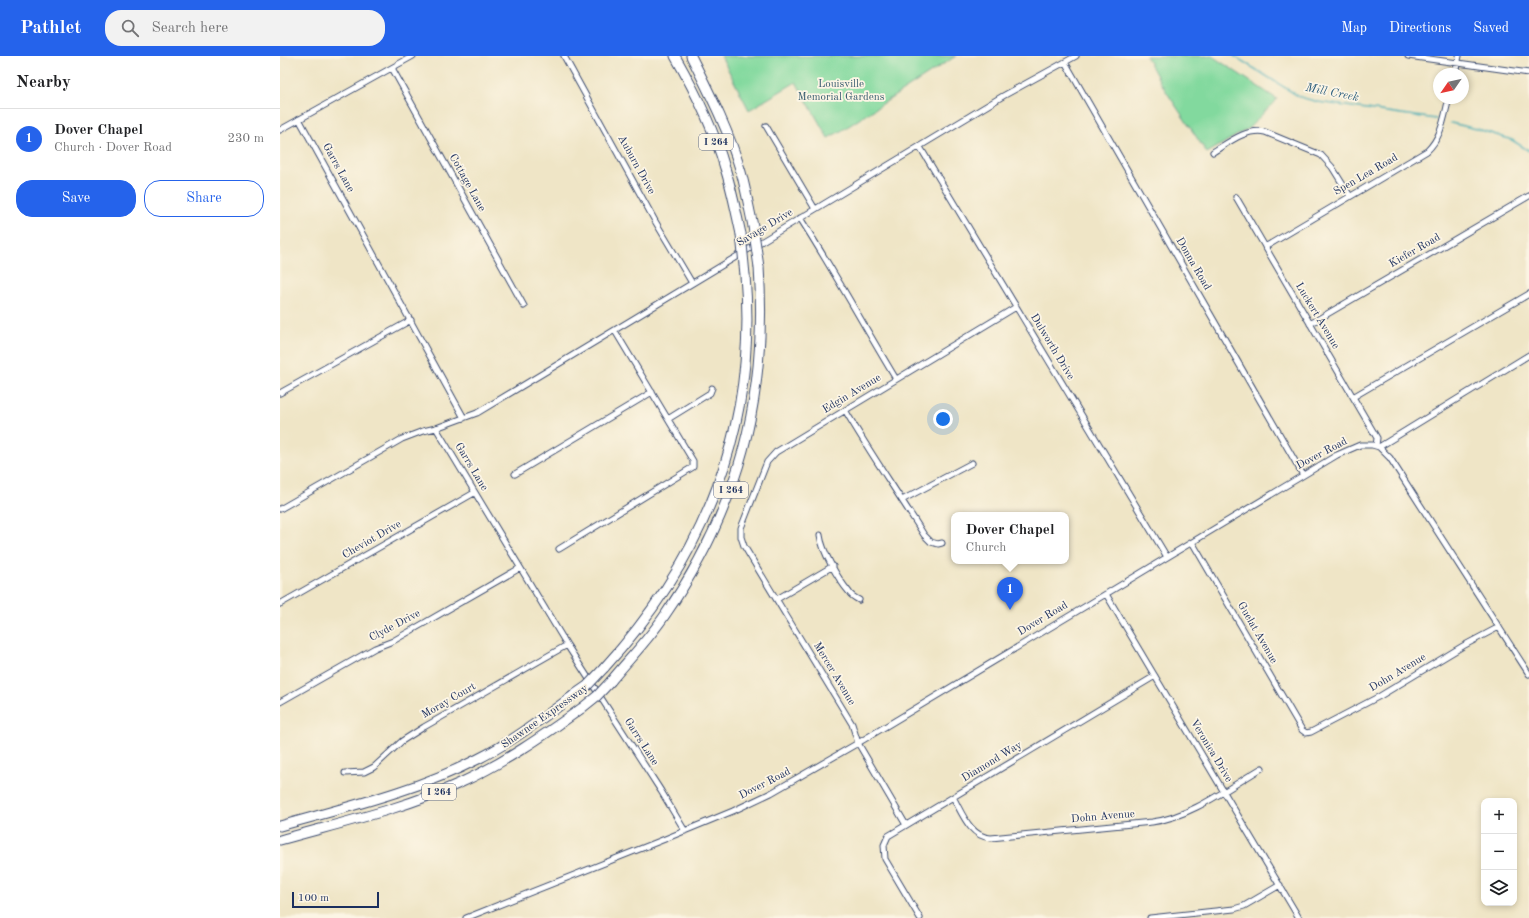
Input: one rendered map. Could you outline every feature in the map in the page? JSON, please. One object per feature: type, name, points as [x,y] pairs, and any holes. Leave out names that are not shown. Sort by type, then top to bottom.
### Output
[{"type":"highway","name":"Shawnee Expressway","points":[[280,826],[408,788],[463,766],[513,739],[587,686],[604,668],[649,614],[674,578],[694,541],[719,484],[736,424],[743,381],[747,338],[747,295],[740,234],[732,193],[716,144],[692,88],[675,56]]},
{"type":"highway","name":"Shawnee Expressway","points":[[280,840],[403,805],[460,783],[526,747],[597,696],[651,633],[689,579],[709,540],[734,481],[750,422],[757,380],[761,330],[759,267],[753,226],[740,172],[732,146],[710,93],[691,56]]},
{"type":"street","points":[[280,130],[414,56]]},
{"type":"street","name":"Auburn Drive","points":[[564,56],[659,227],[692,283]]},
{"type":"street","name":"Savage Drive","points":[[464,418],[477,413],[615,331],[1003,96],[1076,56]]},
{"type":"street","points":[[1408,56],[1529,73]]},
{"type":"street","points":[[1457,68],[1459,56]]},
{"type":"street","name":"Donna Road","points":[[1065,62],[1303,475]]},
{"type":"street","name":"Cottage Lane","points":[[392,68],[524,306]]},
{"type":"street","name":"Spen Lea Road","points":[[1265,247],[1431,147],[1439,136],[1447,104]]},
{"type":"street","name":"Garrs Lane","points":[[300,119],[464,418]]},
{"type":"street","points":[[766,126],[815,209]]},
{"type":"street","points":[[1213,152],[1246,133],[1255,131],[1265,132],[1321,156],[1332,166],[1350,196]]},
{"type":"street","name":"Dulworth Drive","points":[[920,147],[1167,557]]},
{"type":"street","name":"Kiefer Road","points":[[1310,324],[1529,196]]},
{"type":"street","name":"Luckert Avenue","points":[[1236,197],[1377,438],[1377,447]]},
{"type":"street","points":[[800,218],[822,252],[839,284],[896,379]]},
{"type":"street","points":[[1353,397],[1529,294]]},
{"type":"street","name":"Edgin Avenue","points":[[741,535],[741,528],[759,480],[771,457],[776,452],[1016,307]]},
{"type":"street","points":[[280,392],[411,320]]},
{"type":"street","points":[[559,549],[693,467],[693,461],[615,331]]},
{"type":"street","points":[[1529,355],[1377,447],[1395,466],[1529,674]]},
{"type":"street","points":[[668,419],[710,393],[712,388]]},
{"type":"street","points":[[515,474],[652,392]]},
{"type":"street","points":[[845,410],[871,454],[928,540],[938,544],[942,542]]},
{"type":"street","points":[[280,509],[402,439],[464,418]]},
{"type":"street","name":"Garrs Lane","points":[[436,428],[567,645],[685,831]]},
{"type":"street","name":"Dover Road","points":[[466,918],[685,831],[772,794],[1346,450],[1360,445],[1377,447]]},
{"type":"street","points":[[902,500],[972,463]]},
{"type":"street","name":"Cheviot Drive","points":[[280,604],[474,493]]},
{"type":"street","name":"Mercer Avenue","points":[[741,535],[744,546],[852,724],[858,743],[906,825]]},
{"type":"street","points":[[820,535],[822,547],[848,592],[859,600]]},
{"type":"street","name":"Guelat Avenue","points":[[1192,542],[1302,730],[1306,733]]},
{"type":"street","points":[[777,599],[833,566]]},
{"type":"street","name":"Clyde Drive","points":[[280,702],[375,648],[393,641],[520,568]]},
{"type":"street","name":"Veronica Drive","points":[[1106,594],[1299,918]]},
{"type":"street","name":"Dohn Avenue","points":[[1306,733],[1311,732],[1380,696],[1463,646],[1499,627]]},
{"type":"street","name":"Moray Court","points":[[345,773],[370,770],[402,741],[418,730],[567,645]]},
{"type":"street","name":"Diamond Way","points":[[920,918],[885,859],[883,848],[888,836],[1155,676]]},
{"type":"street","name":"Dohn Avenue","points":[[953,797],[973,830],[981,836],[991,838],[1161,821],[1183,814],[1262,768]]},
{"type":"street","points":[[1150,918],[1174,917],[1234,909],[1244,906],[1280,886]]},
{"type":"green space","name":"Louisville Memorial Gardens","points":[[721,56],[956,56],[828,138],[796,82],[749,110]]},
{"type":"green space","points":[[1146,56],[1212,56],[1277,99],[1249,128],[1207,153],[1160,82]]},
{"type":"waterway","name":"Mill Creek","points":[[1234,56],[1300,97],[1318,102],[1436,119]]},
{"type":"waterway","name":"Mill Creek","points":[[1451,123],[1481,130],[1512,140],[1529,151]]},
{"type":"place","name":"Dover Chapel","points":[[1010,610]]}]
